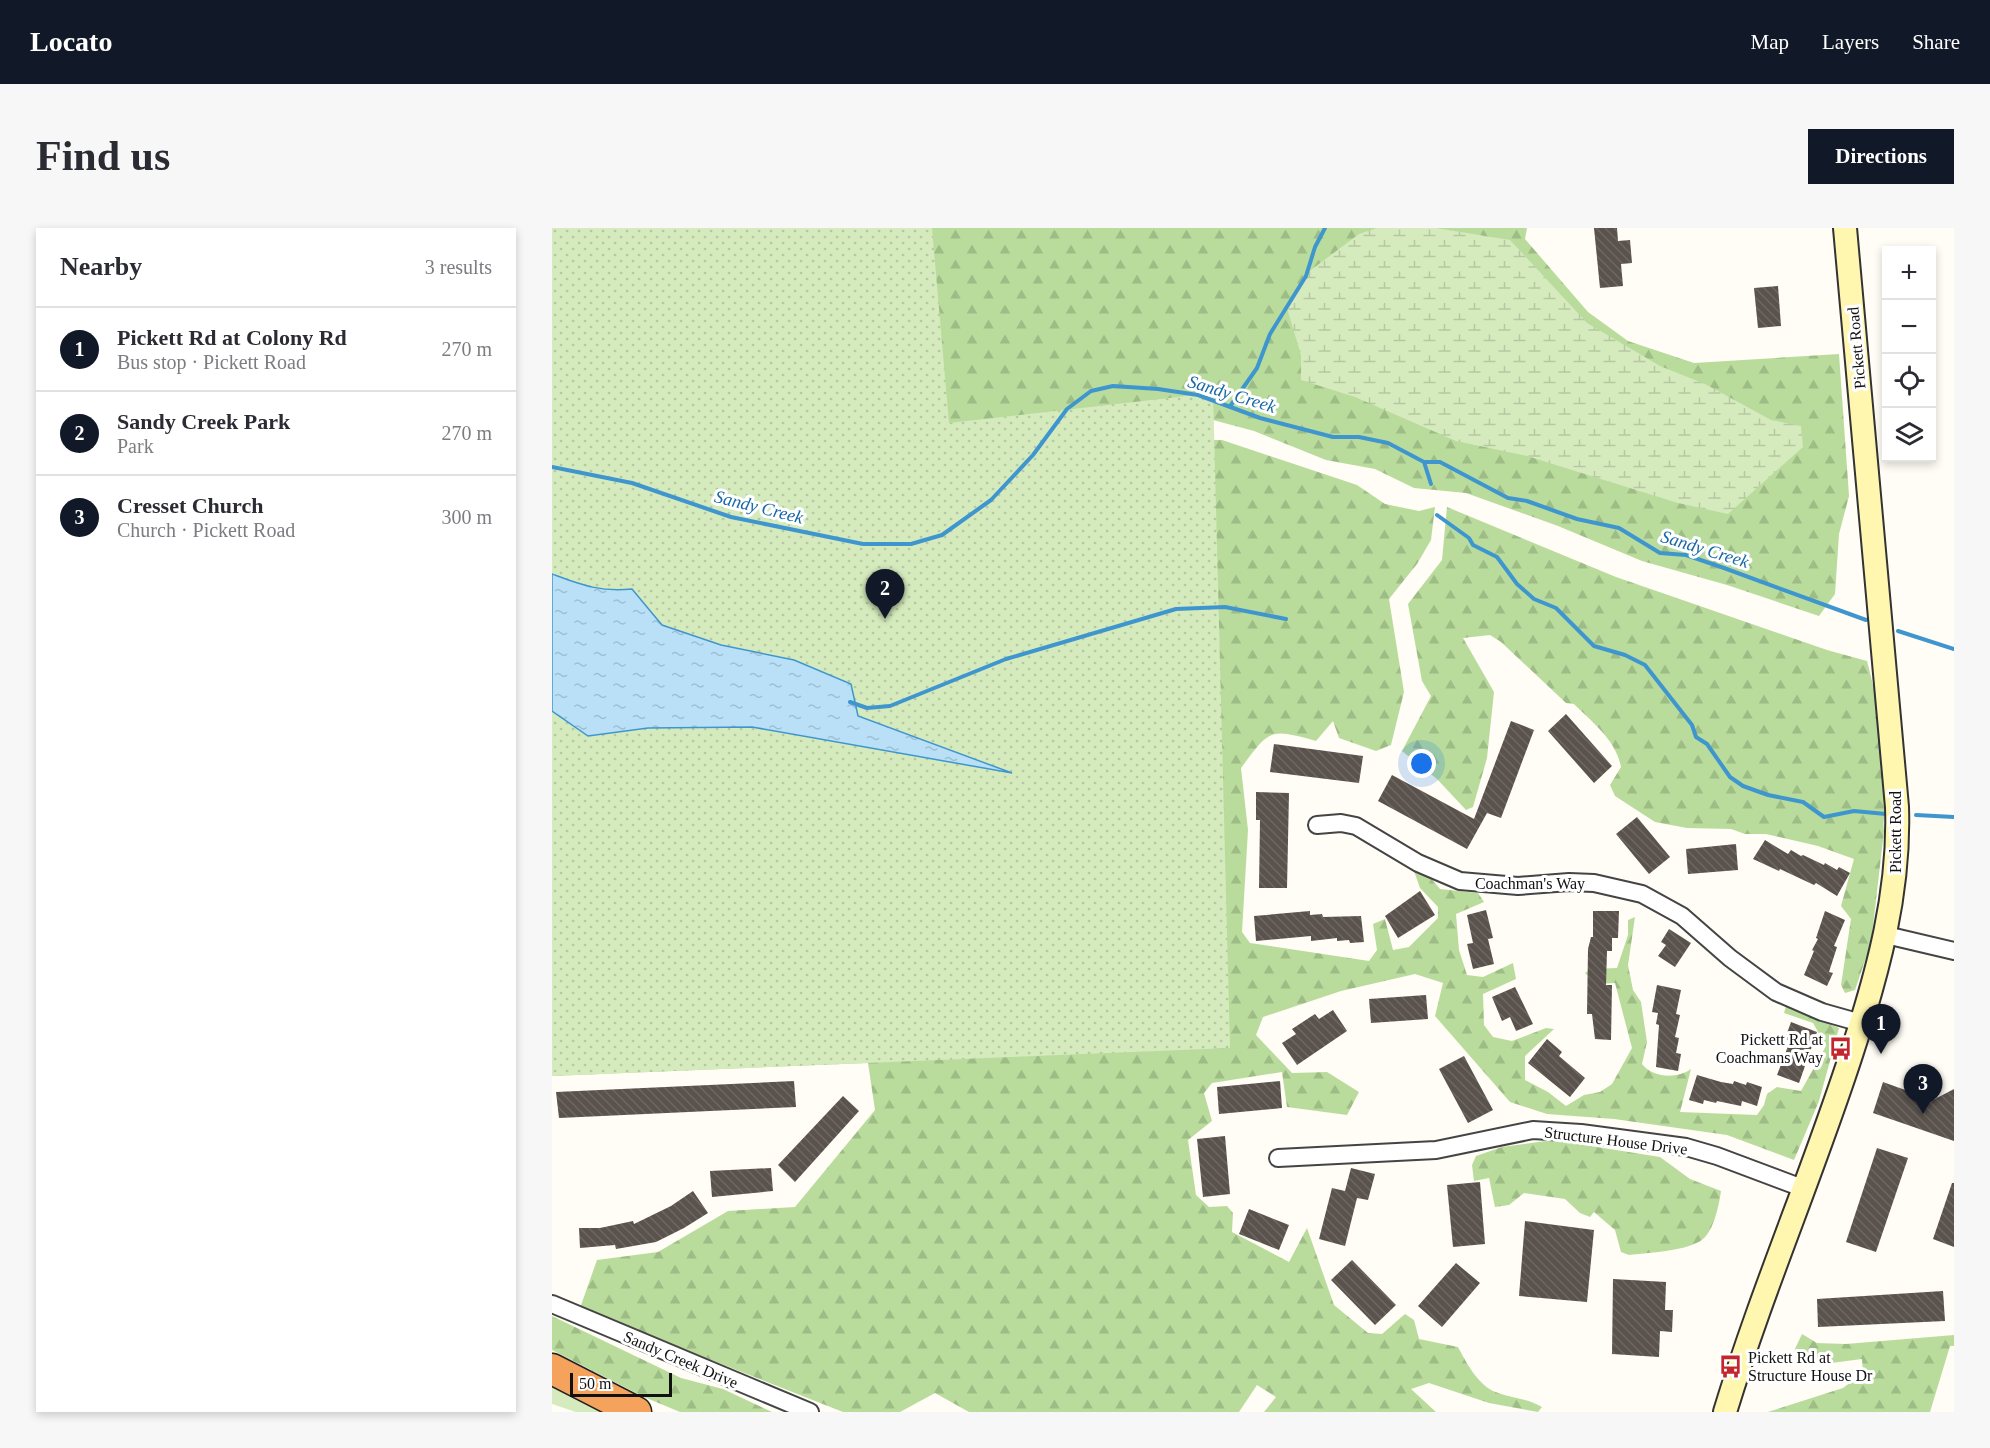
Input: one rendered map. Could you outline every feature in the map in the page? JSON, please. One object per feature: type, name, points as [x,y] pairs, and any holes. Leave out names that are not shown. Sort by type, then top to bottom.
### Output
[{"type":"highway","points":[[552,1369],[636,1412]]},
{"type":"street","name":"Pickett Road","points":[[1725,1412],[1805,1189],[1861,1023],[1886,934],[1894,889],[1898,807],[1845,228]]},
{"type":"street","name":"Coachman's Way","points":[[1317,825],[1341,823],[1356,826],[1418,863],[1460,881],[1508,885],[1594,883],[1642,894],[1665,904],[1688,920],[1730,958],[1776,992],[1822,1012],[1861,1023]]},
{"type":"street","points":[[1886,934],[1954,951]]},
{"type":"street","name":"Structure House Drive","points":[[1278,1158],[1436,1150],[1533,1130],[1592,1134],[1686,1147],[1805,1189]]},
{"type":"street","name":"Sandy Creek Drive","points":[[552,1304],[810,1412]]},
{"type":"green space","points":[[552,228],[1527,228],[1525,239],[1588,312],[1628,341],[1694,363],[1839,354],[1849,496],[1839,534],[1835,594],[1819,616],[1727,585],[1642,561],[1558,526],[1466,493],[1414,488],[1375,469],[1326,460],[1254,431],[1213,420],[1214,440],[1222,440],[1357,485],[1385,504],[1419,511],[1435,507],[1431,540],[1417,564],[1389,599],[1404,692],[1391,745],[1376,751],[1339,738],[1333,721],[1316,741],[1289,734],[1272,735],[1258,746],[1241,768],[1248,830],[1242,932],[1250,943],[1369,961],[1377,950],[1373,924],[1385,919],[1393,950],[1409,947],[1438,918],[1438,907],[1420,888],[1414,871],[1428,875],[1440,889],[1478,893],[1484,902],[1456,914],[1459,950],[1467,975],[1483,977],[1513,963],[1516,979],[1483,994],[1484,1025],[1493,1037],[1512,1041],[1546,1028],[1554,1029],[1525,1056],[1525,1080],[1548,1092],[1566,1106],[1584,1095],[1600,1092],[1612,1084],[1632,1048],[1615,983],[1596,984],[1585,973],[1591,969],[1617,968],[1628,935],[1628,920],[1635,917],[1628,965],[1633,990],[1641,1002],[1647,1042],[1642,1064],[1652,1072],[1665,1076],[1672,1076],[1691,1069],[1680,1112],[1757,1115],[1764,1105],[1767,1094],[1777,1087],[1801,1091],[1826,1046],[1813,1023],[1784,1013],[1786,1006],[1839,1028],[1819,1101],[1794,1160],[1727,1135],[1614,1119],[1547,1114],[1510,1102],[1435,1016],[1443,983],[1415,974],[1341,991],[1263,1017],[1256,1035],[1292,1073],[1327,1072],[1359,1092],[1347,1115],[1287,1107],[1282,1072],[1212,1083],[1204,1093],[1212,1121],[1188,1140],[1196,1195],[1209,1207],[1227,1206],[1233,1213],[1232,1232],[1289,1262],[1307,1228],[1334,1305],[1368,1333],[1382,1334],[1405,1314],[1414,1320],[1419,1339],[1458,1347],[1472,1372],[1482,1383],[1493,1391],[1542,1407],[1538,1412],[1489,1403],[1429,1383],[1411,1389],[1436,1412],[1264,1412],[1276,1397],[1257,1385],[1239,1412],[969,1412],[935,1393],[900,1412],[843,1412],[580,1308],[597,1260],[658,1252],[728,1211],[795,1207],[875,1110],[868,1063],[552,1076]]},
{"type":"green space","points":[[552,228],[932,228],[949,423],[1213,393],[1230,1048],[552,1076]]},
{"type":"green space","points":[[1377,228],[1436,228],[1510,240],[1587,323],[1660,366],[1705,384],[1771,420],[1801,426],[1803,447],[1728,514],[1678,503],[1527,456],[1456,441],[1355,397],[1301,380],[1301,355],[1287,308],[1307,273],[1359,234]]},
{"type":"green space","points":[[1447,507],[1616,577],[1827,650],[1867,661],[1882,730],[1887,799],[1871,943],[1855,990],[1845,993],[1841,985],[1851,919],[1841,906],[1854,859],[1818,846],[1766,834],[1745,834],[1731,829],[1687,828],[1655,822],[1615,796],[1610,785],[1621,767],[1614,748],[1602,732],[1574,704],[1566,703],[1501,642],[1490,635],[1463,638],[1494,692],[1487,758],[1473,807],[1466,810],[1437,779],[1402,751],[1431,696],[1422,681],[1408,604],[1442,560]]},
{"type":"green space","points":[[1553,1140],[1660,1157],[1690,1179],[1721,1191],[1710,1230],[1703,1239],[1688,1246],[1668,1251],[1629,1255],[1621,1252],[1615,1230],[1594,1212],[1590,1217],[1580,1213],[1565,1199],[1524,1193],[1509,1205],[1495,1207],[1489,1178],[1474,1181],[1472,1165],[1476,1156],[1502,1147]]},
{"type":"green space","points":[[552,1316],[681,1378],[723,1389],[772,1412],[680,1412],[644,1397],[552,1350]]},
{"type":"green space","points":[[1802,1334],[1817,1343],[1846,1344],[1954,1335],[1954,1346],[1950,1346],[1930,1412],[1768,1412],[1843,1388],[1863,1373],[1862,1359],[1831,1363],[1797,1362],[1794,1351]]},
{"type":"green space","points":[[552,1382],[613,1412],[576,1412],[552,1404]]},
{"type":"water","points":[[552,574],[591,587],[632,589],[662,625],[721,645],[794,660],[851,684],[858,716],[1012,773],[752,727],[648,728],[588,736],[552,711]]},
{"type":"building","points":[[1594,228],[1617,228],[1618,241],[1630,240],[1632,263],[1621,264],[1623,286],[1600,288]]},
{"type":"building","points":[[1778,286],[1781,326],[1758,328],[1754,288]]},
{"type":"building","points":[[1566,714],[1612,766],[1594,783],[1548,731]]},
{"type":"building","points":[[1511,721],[1534,730],[1501,818],[1487,813],[1467,849],[1378,801],[1392,775],[1474,819]]},
{"type":"building","points":[[1274,744],[1363,756],[1359,783],[1270,772]]},
{"type":"building","points":[[1256,792],[1289,793],[1287,888],[1259,888],[1260,820],[1256,820]]},
{"type":"building","points":[[1637,817],[1670,857],[1649,874],[1616,834]]},
{"type":"building","points":[[1765,840],[1788,854],[1791,850],[1824,865],[1825,863],[1837,870],[1839,867],[1850,873],[1837,896],[1816,883],[1814,885],[1753,859]]},
{"type":"building","points":[[1736,844],[1738,870],[1688,874],[1686,849]]},
{"type":"building","points":[[1420,891],[1435,915],[1398,938],[1385,916]]},
{"type":"building","points":[[1486,910],[1493,938],[1488,939],[1494,964],[1473,969],[1467,944],[1473,943],[1467,915]]},
{"type":"building","points":[[1310,911],[1310,915],[1322,914],[1323,917],[1361,916],[1364,942],[1350,943],[1349,940],[1337,941],[1337,938],[1311,941],[1311,936],[1256,941],[1254,916]]},
{"type":"building","points":[[1593,911],[1619,911],[1618,938],[1612,938],[1612,951],[1607,951],[1606,985],[1612,985],[1611,1040],[1595,1039],[1592,1014],[1587,1014],[1588,949],[1591,937],[1593,937]]},
{"type":"building","points":[[1825,911],[1845,920],[1834,946],[1837,947],[1829,972],[1833,973],[1827,986],[1804,975],[1818,939],[1816,938]]},
{"type":"building","points":[[1669,929],[1691,943],[1675,967],[1658,956],[1666,945],[1661,942]]},
{"type":"building","points":[[1657,985],[1681,990],[1676,1014],[1680,1015],[1675,1037],[1679,1038],[1676,1053],[1681,1054],[1678,1071],[1656,1067],[1659,1025],[1656,1024],[1658,1013],[1652,1012]]},
{"type":"building","points":[[1515,987],[1533,1024],[1516,1031],[1510,1017],[1502,1021],[1492,997]]},
{"type":"building","points":[[1426,995],[1428,1019],[1371,1023],[1369,999]]},
{"type":"building","points":[[1333,1010],[1347,1031],[1297,1065],[1282,1043],[1296,1034],[1292,1029],[1315,1014],[1319,1019]]},
{"type":"building","points":[[1791,1022],[1817,1032],[1799,1083],[1777,1075],[1790,1041],[1785,1039]]},
{"type":"building","points":[[1547,1039],[1562,1052],[1559,1056],[1585,1078],[1570,1097],[1528,1063]]},
{"type":"building","points":[[1464,1056],[1493,1110],[1468,1123],[1439,1069]]},
{"type":"building","points":[[1697,1075],[1721,1082],[1733,1084],[1734,1081],[1746,1085],[1747,1082],[1762,1087],[1757,1106],[1742,1101],[1741,1106],[1704,1100],[1703,1104],[1689,1100]]},
{"type":"building","points":[[794,1081],[796,1107],[559,1118],[556,1092]]},
{"type":"building","points":[[1280,1081],[1282,1108],[1219,1114],[1217,1087]]},
{"type":"building","points":[[1883,1082],[1933,1100],[1954,1089],[1954,1141],[1873,1113]]},
{"type":"building","points":[[843,1096],[859,1111],[795,1182],[778,1165]]},
{"type":"building","points":[[1225,1136],[1230,1194],[1203,1197],[1197,1139]]},
{"type":"building","points":[[1877,1148],[1908,1158],[1876,1252],[1846,1242]]},
{"type":"building","points":[[771,1168],[773,1191],[712,1197],[710,1171]]},
{"type":"building","points":[[1351,1168],[1375,1174],[1368,1200],[1357,1198],[1345,1246],[1319,1239],[1332,1188],[1345,1191]]},
{"type":"building","points":[[1480,1182],[1485,1244],[1453,1247],[1447,1185]]},
{"type":"building","points":[[1952,1183],[1954,1183],[1954,1247],[1933,1239]]},
{"type":"building","points":[[693,1191],[708,1213],[684,1228],[656,1242],[616,1249],[615,1245],[580,1248],[579,1228],[600,1228],[633,1221],[634,1224],[671,1206]]},
{"type":"building","points":[[1249,1209],[1289,1225],[1279,1250],[1239,1234]]},
{"type":"building","points":[[1525,1221],[1594,1230],[1587,1302],[1519,1296]]},
{"type":"building","points":[[1352,1260],[1396,1305],[1375,1325],[1331,1280]]},
{"type":"building","points":[[1456,1263],[1480,1283],[1442,1327],[1418,1306]]},
{"type":"building","points":[[1613,1279],[1666,1282],[1665,1310],[1673,1310],[1672,1332],[1660,1331],[1659,1357],[1612,1354]]},
{"type":"building","points":[[1943,1291],[1945,1321],[1818,1327],[1817,1299]]},
{"type":"waterway","points":[[1231,405],[1257,368],[1270,334],[1306,276],[1315,247],[1325,228]]},
{"type":"waterway","name":"Sandy Creek","points":[[552,467],[632,483],[731,517],[863,544],[911,544],[942,535],[991,500],[1033,455],[1067,409],[1091,391],[1113,386],[1158,389],[1198,395],[1260,418],[1333,437],[1359,437],[1388,443],[1424,462],[1440,462],[1508,498],[1527,501],[1577,519],[1619,528],[1660,553],[1686,555],[1866,620]]},
{"type":"waterway","points":[[1424,462],[1431,484]]},
{"type":"waterway","points":[[1437,515],[1469,538],[1473,545],[1497,557],[1517,584],[1534,599],[1556,608],[1594,646],[1625,655],[1645,665],[1692,725],[1696,737],[1707,744],[1730,777],[1743,786],[1768,795],[1803,802],[1824,817],[1854,811],[1886,814]]},
{"type":"waterway","points":[[850,702],[867,708],[890,706],[1006,659],[1176,609],[1225,607],[1286,619]]},
{"type":"waterway","name":"Sandy Creek","points":[[1898,631],[1954,649]]},
{"type":"waterway","points":[[1916,815],[1954,817]]},
{"type":"place","name":"Sandy Creek Park","points":[[885,619]]},
{"type":"place","name":"Pickett Rd at Coachmans Way","points":[[1841,1048]]},
{"type":"place","name":"Pickett Rd at Colony Rd","points":[[1881,1054]]},
{"type":"place","name":"Cresset Church","points":[[1923,1114]]},
{"type":"place","name":"Pickett Rd at Structure House Dr","points":[[1730,1366]]}]
